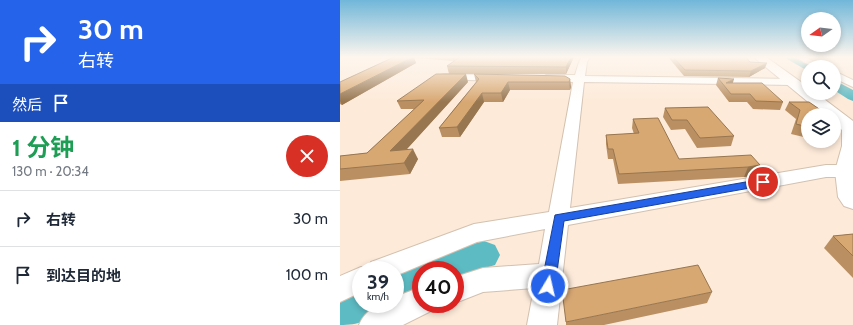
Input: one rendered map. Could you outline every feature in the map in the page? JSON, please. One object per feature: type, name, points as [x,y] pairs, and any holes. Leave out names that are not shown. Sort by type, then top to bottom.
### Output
[{"type":"highway","points":[[779,72],[851,128],[852,146],[846,171],[851,197],[853,200]]},
{"type":"street","points":[[542,325],[581,72]]},
{"type":"street","points":[[439,77],[509,78]]},
{"type":"street","points":[[532,78],[792,82]]},
{"type":"street","points":[[841,78],[853,84]]},
{"type":"street","points":[[403,261],[474,233],[826,172],[846,171]]},
{"type":"street","points":[[464,287],[483,280],[550,275]]},
{"type":"street","points":[[340,289],[352,283]]},
{"type":"street","points":[[374,325],[412,304]]},
{"type":"building","points":[[361,72],[383,72],[340,94],[340,82]]},
{"type":"building","points":[[436,74],[466,74],[390,151],[413,149],[404,163],[340,169],[340,156],[367,153],[424,100],[397,101]]},
{"type":"building","points":[[474,74],[565,76],[570,79],[569,82],[508,82],[501,93],[482,93],[457,127],[439,128],[479,79]]},
{"type":"building","points":[[718,78],[734,79],[726,83],[762,83],[783,102],[756,101],[750,94],[731,94]]},
{"type":"building","points":[[789,102],[809,102],[818,108],[801,108],[801,125],[796,124],[800,110]]},
{"type":"building","points":[[708,107],[734,136],[700,138],[687,120],[672,120],[665,108]]},
{"type":"building","points":[[658,118],[679,159],[751,155],[760,165],[748,167],[619,174],[613,149],[608,149],[606,135],[639,133],[633,119]]},
{"type":"building","points":[[853,234],[853,256],[833,236]]},
{"type":"building","points":[[698,265],[712,292],[566,322],[562,290]]},
{"type":"waterway","points":[[841,88],[853,96]]},
{"type":"waterway","points":[[462,261],[484,255]]},
{"type":"waterway","points":[[404,278],[412,275]]},
{"type":"waterway","points":[[340,313],[352,306]]},
{"type":"route","points":[[548,286],[559,218],[763,182]]}]
